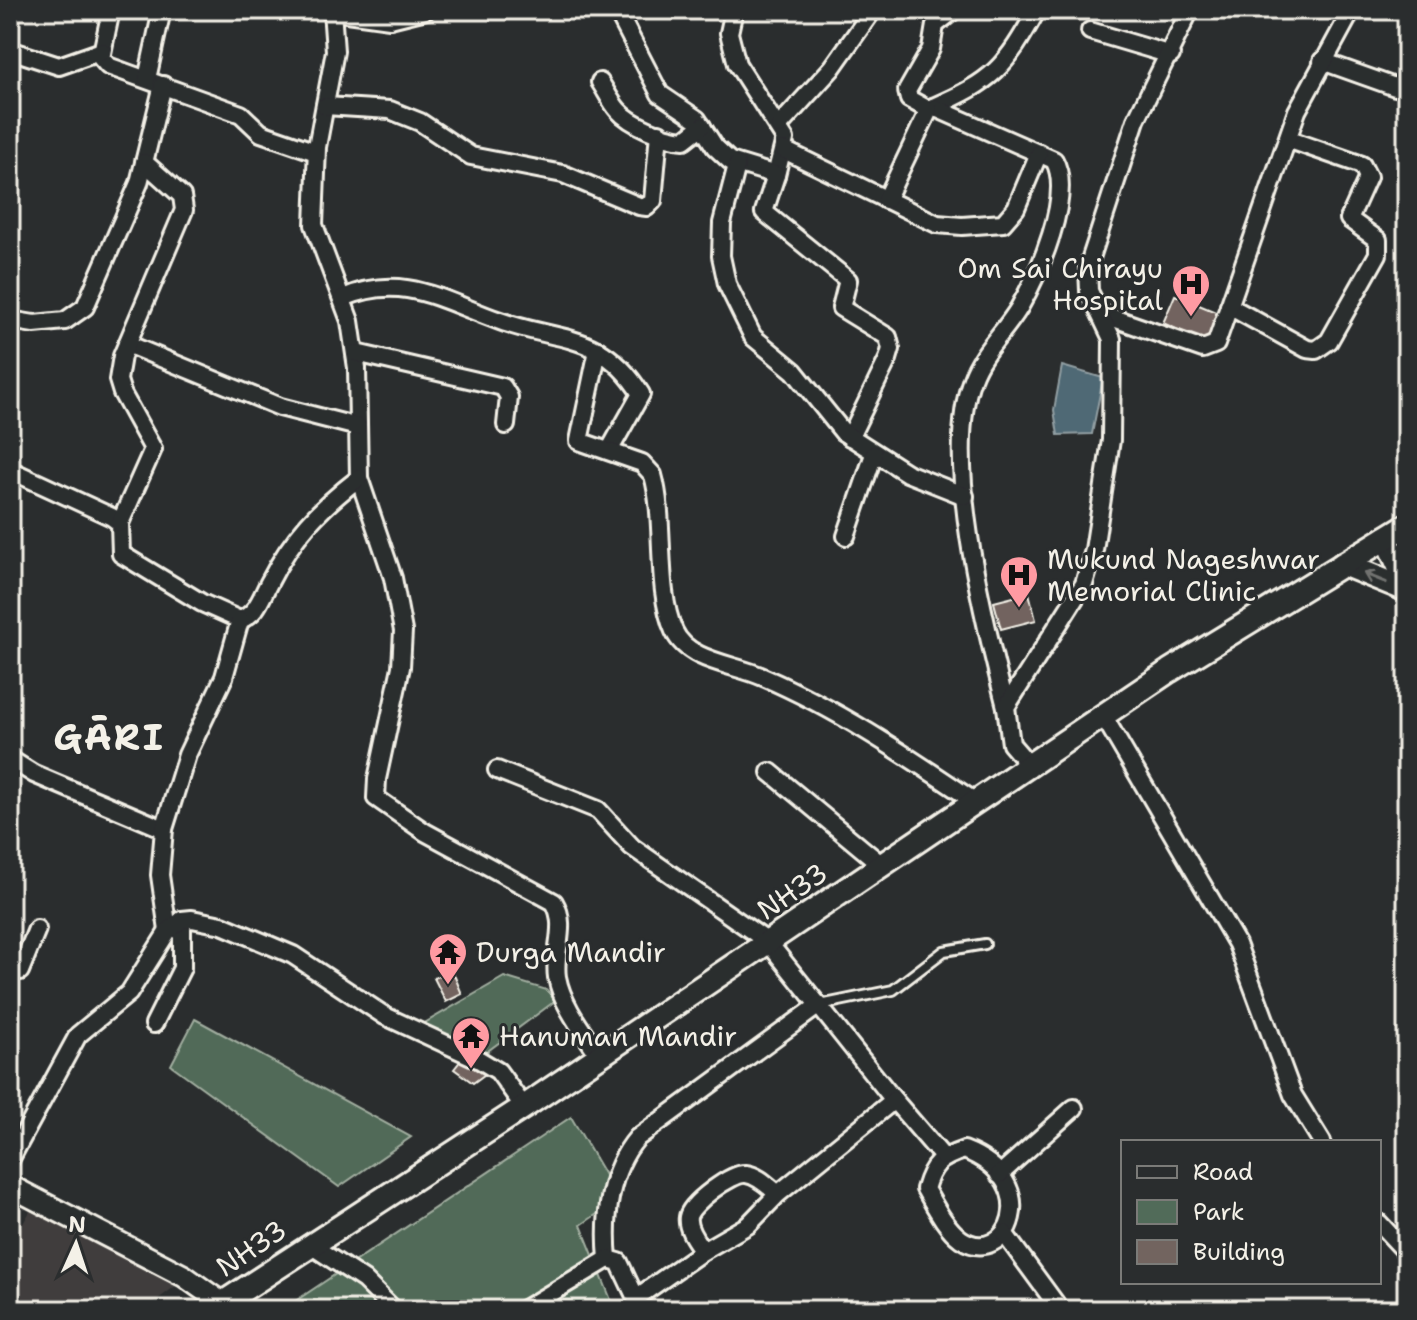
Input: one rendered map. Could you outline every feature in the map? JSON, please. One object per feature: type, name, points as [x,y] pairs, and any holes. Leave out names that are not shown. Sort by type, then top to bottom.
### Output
[{"type":"main road","name":"NH33","points":[[220,1308],[309,1244],[524,1107],[1204,648],[1407,525]]},
{"type":"main road","points":[[1386,538],[1407,587]]},
{"type":"main road","points":[[1343,564],[1407,587]]},
{"type":"street","points":[[111,10],[101,58],[108,66],[241,114],[261,133],[316,152]]},
{"type":"street","points":[[10,320],[34,324],[65,321],[85,307],[132,201],[144,162],[162,10],[153,10]]},
{"type":"street","points":[[426,10],[390,19],[332,11],[335,51],[316,152],[314,225],[343,298],[356,353],[359,478],[393,578],[403,631],[401,667],[377,779],[376,798],[425,832],[554,902],[561,920],[556,958],[560,989],[599,1055]]},
{"type":"street","points":[[734,10],[729,33],[737,64],[785,139],[764,212],[845,276],[850,285],[841,300],[841,308],[882,332],[891,343],[888,359],[850,437]]},
{"type":"street","points":[[779,126],[826,75],[873,10]]},
{"type":"street","points":[[954,10],[935,25],[931,49],[907,91],[909,99],[1054,160],[1059,170],[1060,202],[1023,299],[989,346],[972,379],[963,418],[965,496],[971,547],[1006,707],[1011,744],[1030,766]]},
{"type":"street","points":[[886,200],[931,109],[982,85],[992,76],[1037,10]]},
{"type":"street","points":[[1006,707],[1078,598],[1094,550],[1111,440],[1114,386],[1112,339],[1089,291],[1091,255],[1136,120],[1171,55],[1190,10]]},
{"type":"street","points":[[1102,314],[1203,349],[1216,344],[1290,140],[1297,111],[1352,10]]},
{"type":"street","points":[[617,11],[653,85],[669,102],[690,113],[715,147],[737,165],[776,175]]},
{"type":"street","points":[[1090,31],[1171,55]]},
{"type":"street","points":[[10,50],[59,66],[102,51]]},
{"type":"street","points":[[1322,61],[1395,87]]},
{"type":"street","points":[[600,82],[618,110],[659,133],[684,140],[702,126]]},
{"type":"street","points":[[325,106],[390,110],[420,122],[471,156],[563,174],[647,207],[653,201],[659,133]]},
{"type":"street","points":[[1229,306],[1316,350],[1329,341],[1378,254],[1378,240],[1349,219],[1368,177],[1367,171],[1362,165],[1290,140]]},
{"type":"street","points":[[784,150],[946,226],[1003,223],[1016,208],[1039,153]]},
{"type":"street","points":[[144,162],[182,196],[184,210],[127,344],[118,380],[133,417],[152,442],[153,449],[120,523],[121,554],[202,603],[240,620]]},
{"type":"street","points":[[737,165],[720,238],[723,273],[734,301],[761,347],[794,371],[833,422],[850,437],[922,481],[965,496]]},
{"type":"street","points":[[343,298],[381,286],[408,289],[446,299],[503,322],[563,335],[598,350],[641,394],[609,451]]},
{"type":"street","points":[[127,344],[280,407],[358,427]]},
{"type":"street","points":[[598,350],[579,441],[642,463],[653,475],[669,617],[679,639],[696,654],[757,674],[839,712],[977,803]]},
{"type":"street","points":[[356,353],[503,387],[509,397],[506,425]]},
{"type":"street","points":[[846,536],[874,454]]},
{"type":"street","points":[[10,470],[120,523]]},
{"type":"street","points":[[168,931],[160,875],[164,829],[187,755],[224,677],[240,620],[257,609],[280,561],[313,515],[359,478]]},
{"type":"street","points":[[1104,717],[1232,934],[1293,1095],[1321,1140]]},
{"type":"street","points":[[10,759],[34,774],[164,829]]},
{"type":"street","points":[[497,770],[598,810],[632,847],[768,942],[943,1157]]},
{"type":"street","points":[[770,772],[883,866]]},
{"type":"street","points":[[154,1024],[182,968],[182,920]]},
{"type":"street","points":[[10,1160],[78,1035],[86,1024],[129,993],[168,931],[182,920],[222,925],[293,955],[385,1016],[498,1071],[524,1107]]},
{"type":"street","points":[[10,970],[20,971],[37,929]]},
{"type":"street","points":[[608,1259],[607,1209],[631,1144],[819,1005]]},
{"type":"street","points":[[523,1310],[608,1259],[619,1262],[639,1304],[703,1251],[748,1225],[778,1194],[894,1100]]},
{"type":"street","points":[[999,1175],[1074,1108]]},
{"type":"street","points":[[964,1150],[982,1157],[1014,1197],[1014,1213],[1004,1233],[993,1241],[976,1244],[961,1239],[940,1216],[925,1189],[930,1169],[943,1157],[964,1150]]},
{"type":"street","points":[[703,1251],[690,1231],[688,1218],[693,1208],[713,1190],[734,1176],[746,1174],[778,1194]]},
{"type":"street","points":[[10,1186],[184,1276],[220,1308]]},
{"type":"street","points":[[1381,1225],[1407,1253]]},
{"type":"street","points":[[1004,1233],[1056,1304],[1054,1310]]},
{"type":"street","points":[[309,1244],[364,1280],[394,1310]]},
{"type":"lane","points":[[819,1005],[893,990],[944,951],[985,944]]},
{"type":"shaded area","points":[[33,1206],[184,1280],[143,1310],[10,1310],[10,1247]]},
{"type":"green space","points":[[504,977],[547,990],[555,1001],[485,1053],[423,1024]]},
{"type":"green space","points":[[195,1019],[411,1137],[339,1187],[171,1065]]},
{"type":"green space","points":[[571,1117],[619,1199],[581,1225],[615,1310],[282,1310]]},
{"type":"water","points":[[1062,366],[1103,378],[1092,434],[1058,435],[1054,410]]},
{"type":"building","points":[[1175,295],[1223,315],[1210,344],[1163,323]]},
{"type":"building","points":[[1029,593],[1036,620],[1001,629],[994,602]]},
{"type":"building","name":"Durga Mandir","points":[[452,970],[462,994],[446,1002],[434,978]]},
{"type":"building","name":"Hanuman Mandir","points":[[462,1059],[488,1072],[473,1083],[454,1069]]},
{"type":"place","name":"Om Sai Chirayu Hospital","points":[[1191,318]]},
{"type":"place","name":"Mukund Nageshwar Memorial Clinic","points":[[1019,609]]},
{"type":"place","name":"Durga Mandir","points":[[448,986]]},
{"type":"place","name":"Hanuman Mandir","points":[[471,1070]]},
{"type":"district","name":"GĀRI","points":[[109,737]]}]
